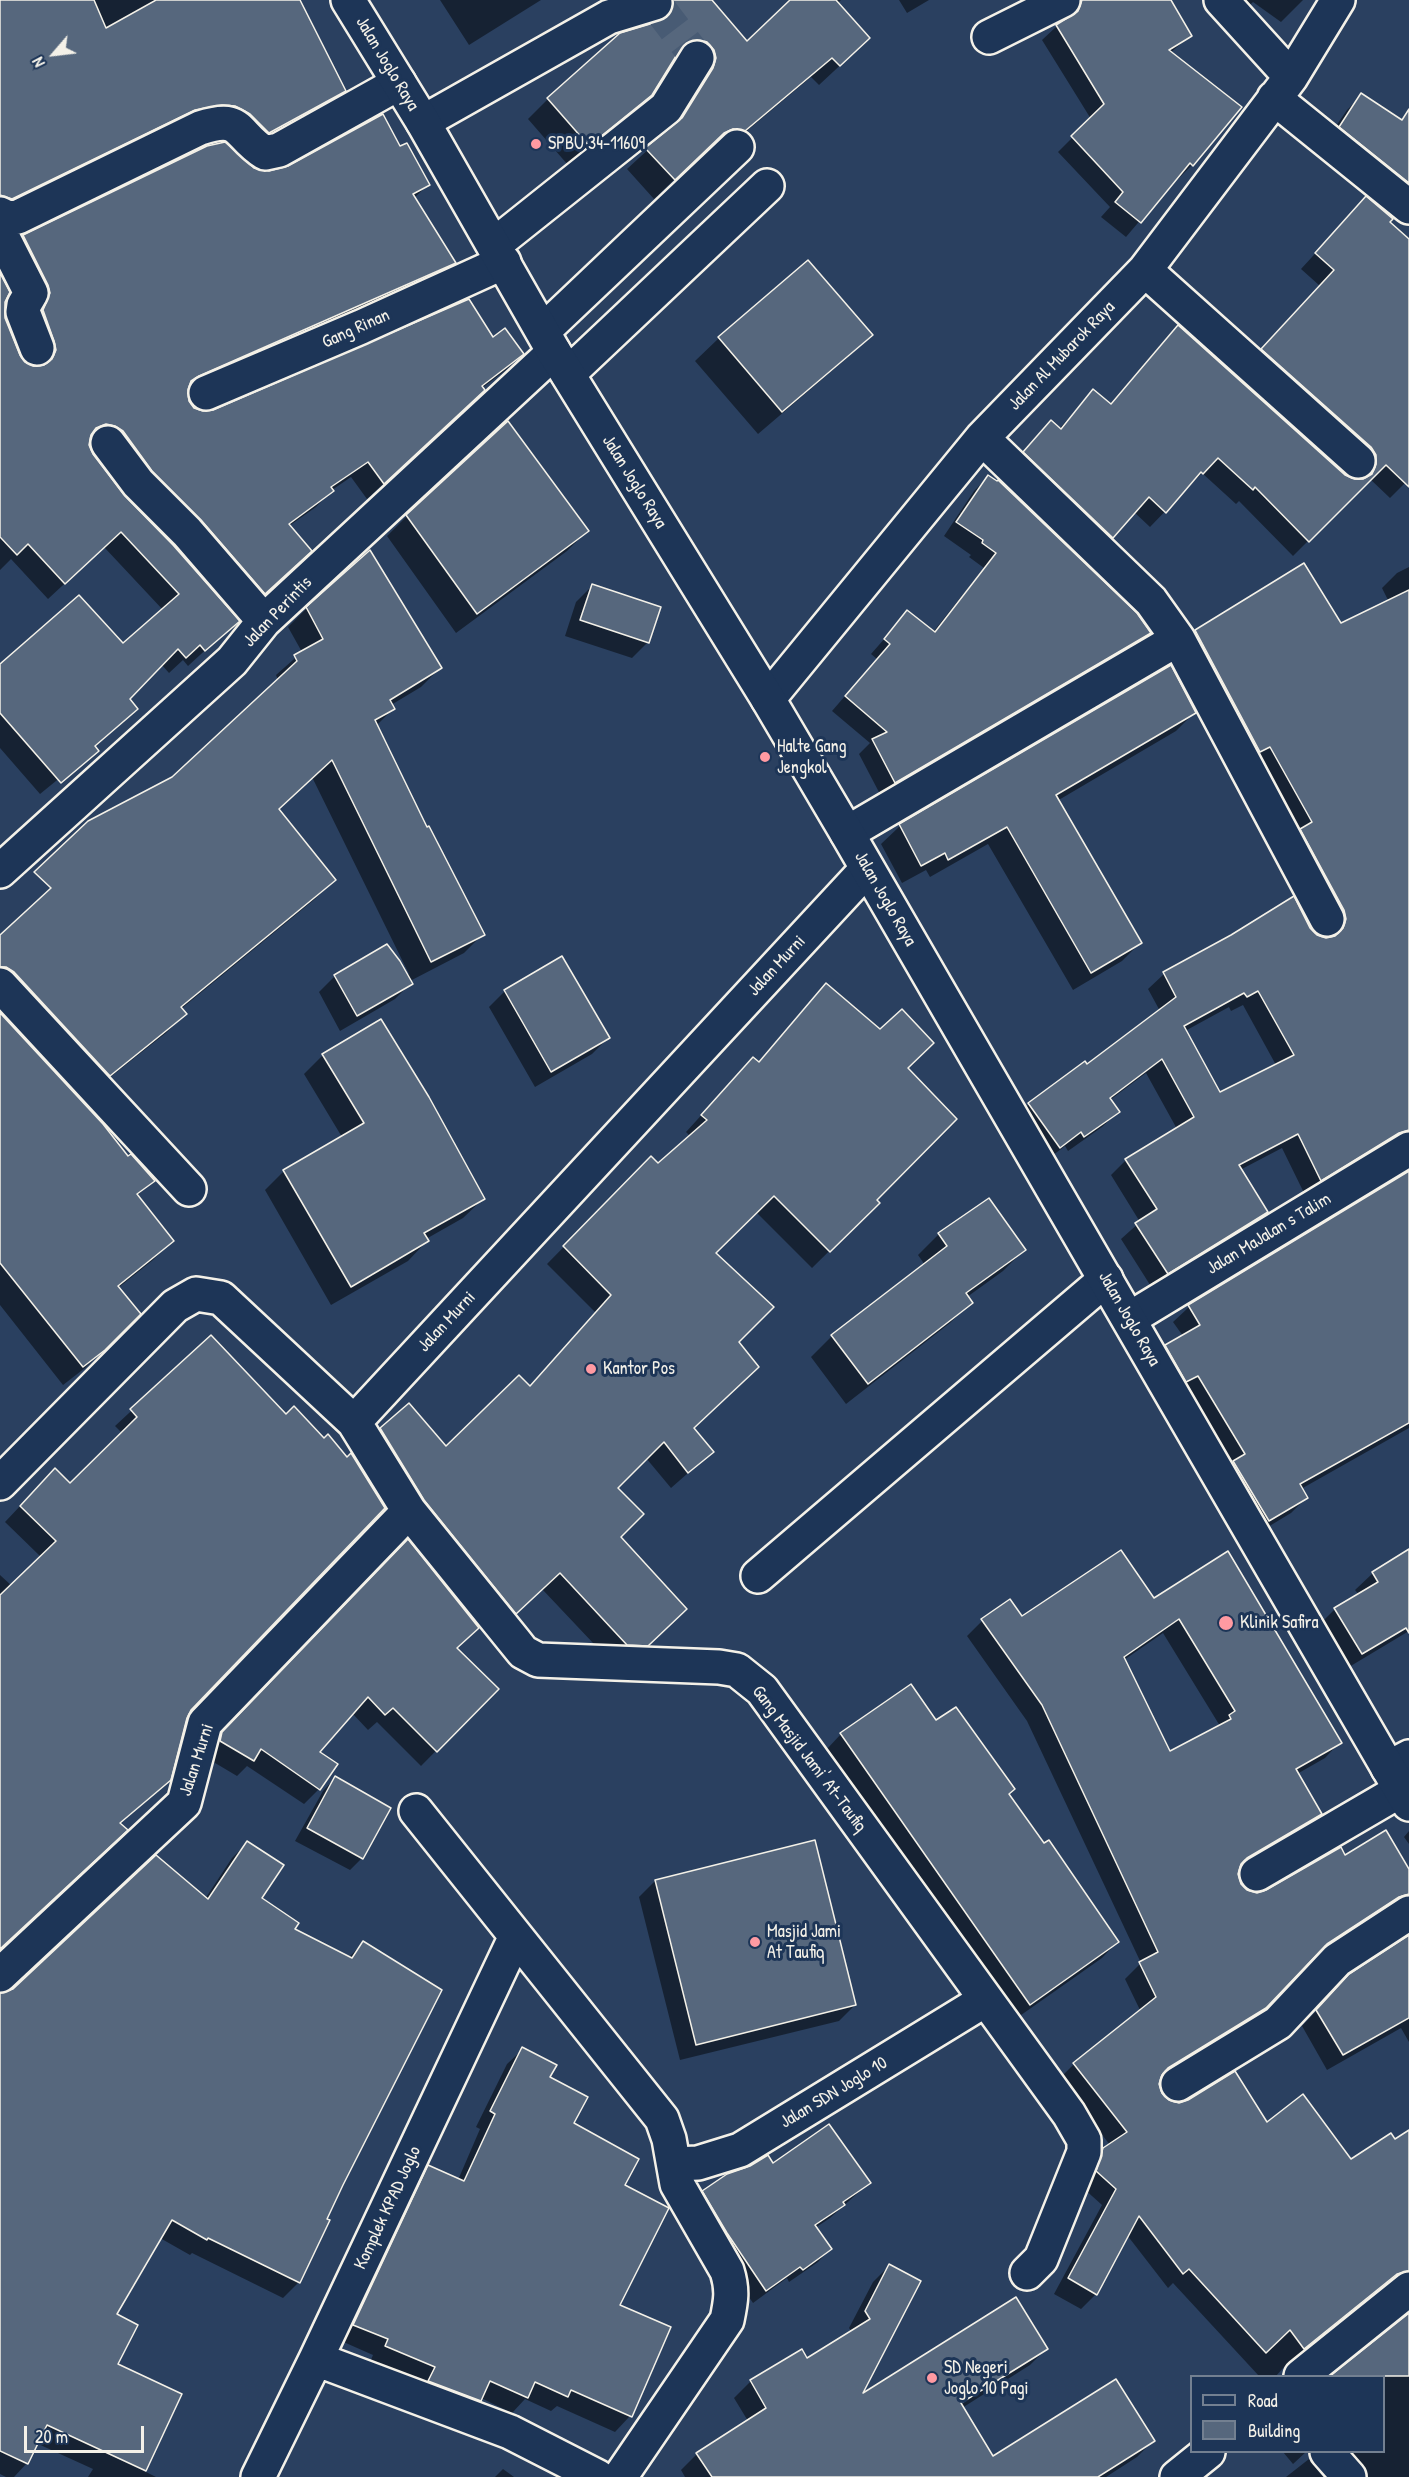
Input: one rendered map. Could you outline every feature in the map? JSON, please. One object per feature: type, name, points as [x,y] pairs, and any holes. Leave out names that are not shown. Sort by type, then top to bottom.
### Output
[{"type":"street","name":"Jalan Joglo Raya","points":[[348,0],[423,122],[555,352],[768,699],[1129,1319],[1402,1780]]},
{"type":"street","points":[[989,37],[1063,0]]},
{"type":"street","points":[[1221,0],[1282,88],[1409,207]]},
{"type":"street","name":"Jalan Al Mubarok Raya","points":[[768,699],[982,438],[1145,270],[1282,88],[1338,0]]},
{"type":"street","points":[[423,122],[609,17],[655,3]]},
{"type":"street","name":"Gang Rinan","points":[[206,393],[361,327],[499,253],[666,108],[697,58]]},
{"type":"street","points":[[37,348],[23,312],[31,293],[0,232],[4,216],[18,217],[200,128],[221,122],[237,125],[251,144],[265,153],[279,150],[399,83]]},
{"type":"street","points":[[555,352],[737,147]]},
{"type":"street","points":[[555,352],[767,186]]},
{"type":"street","points":[[1145,270],[1358,461]]},
{"type":"street","name":"Jalan Perintis","points":[[0,872],[232,661],[264,621],[555,352]]},
{"type":"street","points":[[982,438],[1151,601],[1178,639],[1327,919]]},
{"type":"street","points":[[108,443],[138,483],[187,532],[264,621]]},
{"type":"street","points":[[847,833],[1178,639]]},
{"type":"street","name":"Jalan Murni","points":[[354,1422],[867,869]]},
{"type":"street","points":[[0,985],[189,1189]]},
{"type":"street","name":"Jalan MaJalan s Talim","points":[[1129,1319],[1409,1149]]},
{"type":"street","points":[[758,1576],[1106,1279]]},
{"type":"street","points":[[0,1483],[175,1306],[196,1293],[221,1298],[354,1422]]},
{"type":"street","name":"Gang Masjid Jami' At-Taufiq","points":[[354,1422],[409,1511],[523,1652],[538,1660],[719,1667],[737,1670],[762,1690],[1069,2114],[1084,2140],[1084,2152],[1041,2259],[1027,2273]]},
{"type":"street","name":"Jalan Murni","points":[[0,1975],[184,1803],[205,1723],[409,1511]]},
{"type":"street","points":[[1257,1874],[1402,1780]]},
{"type":"street","points":[[416,1811],[515,1938],[662,2119],[675,2164],[677,2184],[727,2271],[733,2295],[727,2320],[620,2477]]},
{"type":"street","points":[[1178,2084],[1278,2023],[1337,1960],[1409,1913]]},
{"type":"street","name":"Komplek KPAD Joglo","points":[[258,2477],[515,1938]]},
{"type":"street","name":"Jalan SDN Joglo 10","points":[[675,2164],[698,2163],[740,2150],[985,2000]]},
{"type":"street","points":[[1302,2375],[1409,2289]]},
{"type":"street","points":[[316,2359],[510,2432],[598,2477]]},
{"type":"street","points":[[1177,2477],[1206,2453]]},
{"type":"street","points":[[1329,2453],[1349,2477]]},
{"type":"building","points":[[0,0],[94,0],[106,28],[156,0],[300,0],[346,91],[269,133],[250,114],[235,106],[222,105],[195,110],[12,199],[0,195]]},
{"type":"building","points":[[673,0],[712,0],[747,41],[790,0],[836,0],[870,38],[840,66],[832,58],[745,131],[733,129],[724,133],[675,180],[645,148],[682,118],[713,68],[716,58],[714,50],[707,42],[697,39],[681,48],[652,95],[589,146],[547,98],[620,33],[660,21],[668,16],[673,8]]},
{"type":"building","points":[[1082,0],[1171,0],[1192,36],[1169,50],[1242,107],[1193,166],[1190,163],[1141,223],[1115,202],[1123,192],[1071,136],[1104,104],[1056,25],[1078,11]]},
{"type":"building","points":[[1361,93],[1402,120],[1409,109],[1409,183],[1339,127]]},
{"type":"building","points":[[383,114],[400,146],[407,143],[430,185],[413,194],[456,263],[199,376],[191,381],[188,390],[189,401],[194,408],[203,411],[213,410],[469,299],[493,337],[505,328],[524,354],[482,386],[485,390],[384,484],[368,462],[331,487],[334,491],[289,524],[312,551],[265,594],[201,520],[152,471],[123,431],[106,424],[96,428],[91,435],[89,445],[93,454],[125,496],[173,545],[240,621],[205,651],[200,645],[186,658],[178,649],[130,699],[138,709],[95,746],[99,751],[61,783],[0,713],[0,664],[79,595],[123,643],[179,594],[121,532],[65,584],[28,544],[17,555],[0,537],[0,273],[10,292],[5,302],[5,318],[20,355],[25,362],[34,366],[44,365],[52,359],[56,350],[43,310],[50,293],[23,235],[207,146],[225,142],[254,168],[269,171],[288,166]]},
{"type":"building","points":[[1366,196],[1393,219],[1390,222],[1409,239],[1409,487],[1386,465],[1309,542],[1255,487],[1253,490],[1218,458],[1203,474],[1201,472],[1166,513],[1149,497],[1113,538],[1023,452],[1051,420],[1061,429],[1093,389],[1111,404],[1178,325],[1345,475],[1363,479],[1372,474],[1376,464],[1376,455],[1371,447],[1261,349],[1334,270],[1315,253]]},
{"type":"building","points":[[808,260],[873,335],[782,412],[718,337]]},
{"type":"building","points":[[508,421],[589,531],[477,614],[406,515]]},
{"type":"building","points":[[988,475],[998,480],[1137,613],[1151,633],[895,783],[872,739],[887,732],[845,696],[890,644],[884,639],[907,610],[935,632],[996,553],[982,543],[983,540],[956,522]]},
{"type":"building","points":[[370,550],[442,668],[390,700],[395,709],[375,720],[427,827],[429,826],[485,935],[431,962],[332,760],[279,809],[336,880],[181,1007],[187,1014],[110,1076],[14,972],[6,967],[0,967],[0,935],[51,888],[34,872],[88,821],[172,777],[297,661],[294,655],[323,639],[306,607]]},
{"type":"building","points":[[1304,563],[1341,623],[1409,590],[1409,1130],[1399,1133],[1321,1181],[1298,1134],[1239,1165],[1268,1212],[1168,1274],[1135,1223],[1157,1209],[1125,1159],[1194,1117],[1162,1059],[1110,1098],[1120,1112],[1084,1137],[1081,1132],[1060,1148],[1028,1103],[1085,1061],[1087,1064],[1176,997],[1163,972],[1231,935],[1294,896],[1310,928],[1317,935],[1326,938],[1335,936],[1343,928],[1346,919],[1344,910],[1300,829],[1312,822],[1270,747],[1260,752],[1195,630]],"holes":[[[1258,991],[1294,1055],[1220,1092],[1184,1026],[1244,993],[1247,997]]]},
{"type":"building","points":[[592,584],[661,607],[649,643],[580,620]]},
{"type":"building","points":[[1171,665],[1196,713],[1056,795],[1142,943],[1091,973],[1007,827],[948,860],[945,853],[921,866],[899,824]]},
{"type":"building","points":[[387,944],[413,984],[357,1016],[334,975]]},
{"type":"building","points":[[562,956],[610,1038],[551,1072],[504,990]]},
{"type":"building","points":[[826,983],[880,1029],[902,1009],[934,1043],[908,1068],[957,1119],[877,1200],[880,1203],[830,1252],[774,1196],[716,1253],[774,1307],[739,1342],[759,1367],[694,1428],[714,1452],[688,1473],[664,1442],[618,1488],[644,1514],[621,1537],[687,1609],[648,1646],[627,1645],[560,1573],[516,1614],[424,1500],[380,1428],[409,1403],[446,1446],[519,1375],[530,1386],[611,1295],[563,1246],[651,1156],[658,1163],[707,1120],[701,1115],[753,1057],[759,1062]]},
{"type":"building","points":[[0,1013],[103,1124],[128,1156],[131,1154],[155,1181],[137,1194],[174,1241],[118,1286],[141,1314],[105,1350],[83,1367],[0,1263]]},
{"type":"building","points":[[381,1019],[429,1097],[485,1199],[424,1233],[429,1241],[351,1287],[283,1170],[364,1123],[322,1054]]},
{"type":"building","points":[[1409,1171],[1409,1423],[1300,1484],[1308,1498],[1269,1521],[1233,1461],[1245,1454],[1198,1376],[1186,1382],[1165,1345],[1200,1325],[1188,1305]]},
{"type":"building","points":[[989,1198],[1026,1250],[966,1293],[973,1303],[868,1384],[831,1335],[947,1246],[938,1233]]},
{"type":"building","points":[[211,1335],[286,1414],[294,1406],[324,1438],[328,1434],[347,1457],[351,1453],[385,1508],[191,1710],[171,1780],[120,1823],[128,1830],[0,1949],[0,1595],[56,1541],[20,1506],[55,1468],[70,1483],[137,1417],[130,1409]]},
{"type":"building","points":[[408,1539],[479,1628],[457,1648],[499,1689],[437,1752],[393,1708],[385,1715],[368,1697],[320,1752],[338,1764],[320,1790],[261,1749],[254,1761],[220,1741],[222,1732]]},
{"type":"building","points":[[1409,1549],[1409,1633],[1406,1628],[1362,1654],[1334,1608],[1378,1582],[1372,1572]]},
{"type":"building","points":[[1121,1550],[1154,1598],[1228,1551],[1342,1743],[1296,1769],[1322,1814],[1247,1858],[1241,1864],[1238,1874],[1241,1884],[1247,1890],[1257,1893],[1266,1890],[1341,1847],[1345,1855],[1386,1830],[1409,1869],[1409,1894],[1399,1897],[1327,1944],[1266,2008],[1168,2068],[1159,2084],[1162,2093],[1169,2100],[1179,2103],[1188,2100],[1235,2071],[1267,2122],[1303,2094],[1351,2159],[1391,2133],[1395,2139],[1409,2130],[1409,2271],[1397,2274],[1304,2349],[1290,2330],[1266,2353],[1189,2269],[1183,2274],[1139,2216],[1097,2295],[1068,2278],[1116,2189],[1096,2171],[1103,2148],[1127,2132],[1073,2063],[1156,1997],[1139,1962],[1158,1952],[1042,1705],[981,1619],[1010,1599],[1022,1616]],"holes":[[[1179,1619],[1235,1711],[1229,1715],[1231,1719],[1170,1751],[1124,1657]]]},
{"type":"building","points":[[911,1684],[936,1720],[956,1707],[1015,1789],[1009,1794],[1044,1843],[1049,1840],[1119,1942],[1030,2005],[840,1733]]},
{"type":"building","points":[[335,1776],[391,1808],[363,1859],[307,1828]]},
{"type":"building","name":"Masjid Jami At Taufiq","points":[[815,1840],[856,2005],[696,2045],[655,1880]]},
{"type":"building","points":[[247,1841],[284,1865],[262,1898],[299,1923],[295,1929],[352,1958],[363,1941],[442,1990],[343,2185],[327,2219],[330,2220],[300,2283],[208,2238],[207,2240],[172,2220],[117,2314],[138,2325],[118,2364],[182,2394],[146,2471],[47,2425],[28,2464],[0,2451],[0,1993],[13,1989],[156,1855],[208,1899]]},
{"type":"building","points":[[1409,1935],[1409,2018],[1343,2055],[1316,2010],[1349,1974]]},
{"type":"building","points":[[522,2047],[557,2065],[550,2077],[588,2097],[574,2123],[639,2159],[625,2185],[669,2208],[620,2305],[671,2327],[632,2417],[571,2390],[568,2397],[535,2382],[528,2398],[490,2381],[481,2401],[428,2381],[435,2367],[385,2346],[388,2339],[353,2325],[428,2165],[464,2181],[495,2114],[490,2111]]},
{"type":"building","points":[[829,2124],[871,2183],[843,2202],[845,2205],[815,2225],[832,2249],[803,2270],[800,2267],[766,2291],[702,2191],[727,2174],[750,2166],[768,2155],[773,2163]]},
{"type":"building","points":[[889,2264],[921,2281],[863,2393],[1016,2297],[1048,2349],[961,2403],[993,2456],[1116,2379],[1155,2441],[1098,2477],[712,2477],[696,2453],[766,2408],[750,2380],[802,2349],[807,2358],[870,2319],[865,2311]]},
{"type":"building","points":[[1409,2313],[1409,2376],[1331,2375]]},
{"type":"tunnel","points":[[655,3],[697,58]]},
{"type":"place","name":"SPBU 34-11609","points":[[536,144]]},
{"type":"place","name":"Halte Gang Jengkol","points":[[765,757]]},
{"type":"place","name":"Kantor Pos","points":[[591,1369]]},
{"type":"place","name":"Klinik Safira","points":[[1226,1623]]},
{"type":"place","name":"Masjid Jami At Taufiq","points":[[755,1942]]},
{"type":"place","name":"SD Negeri Joglo 10 Pagi","points":[[932,2378]]}]
